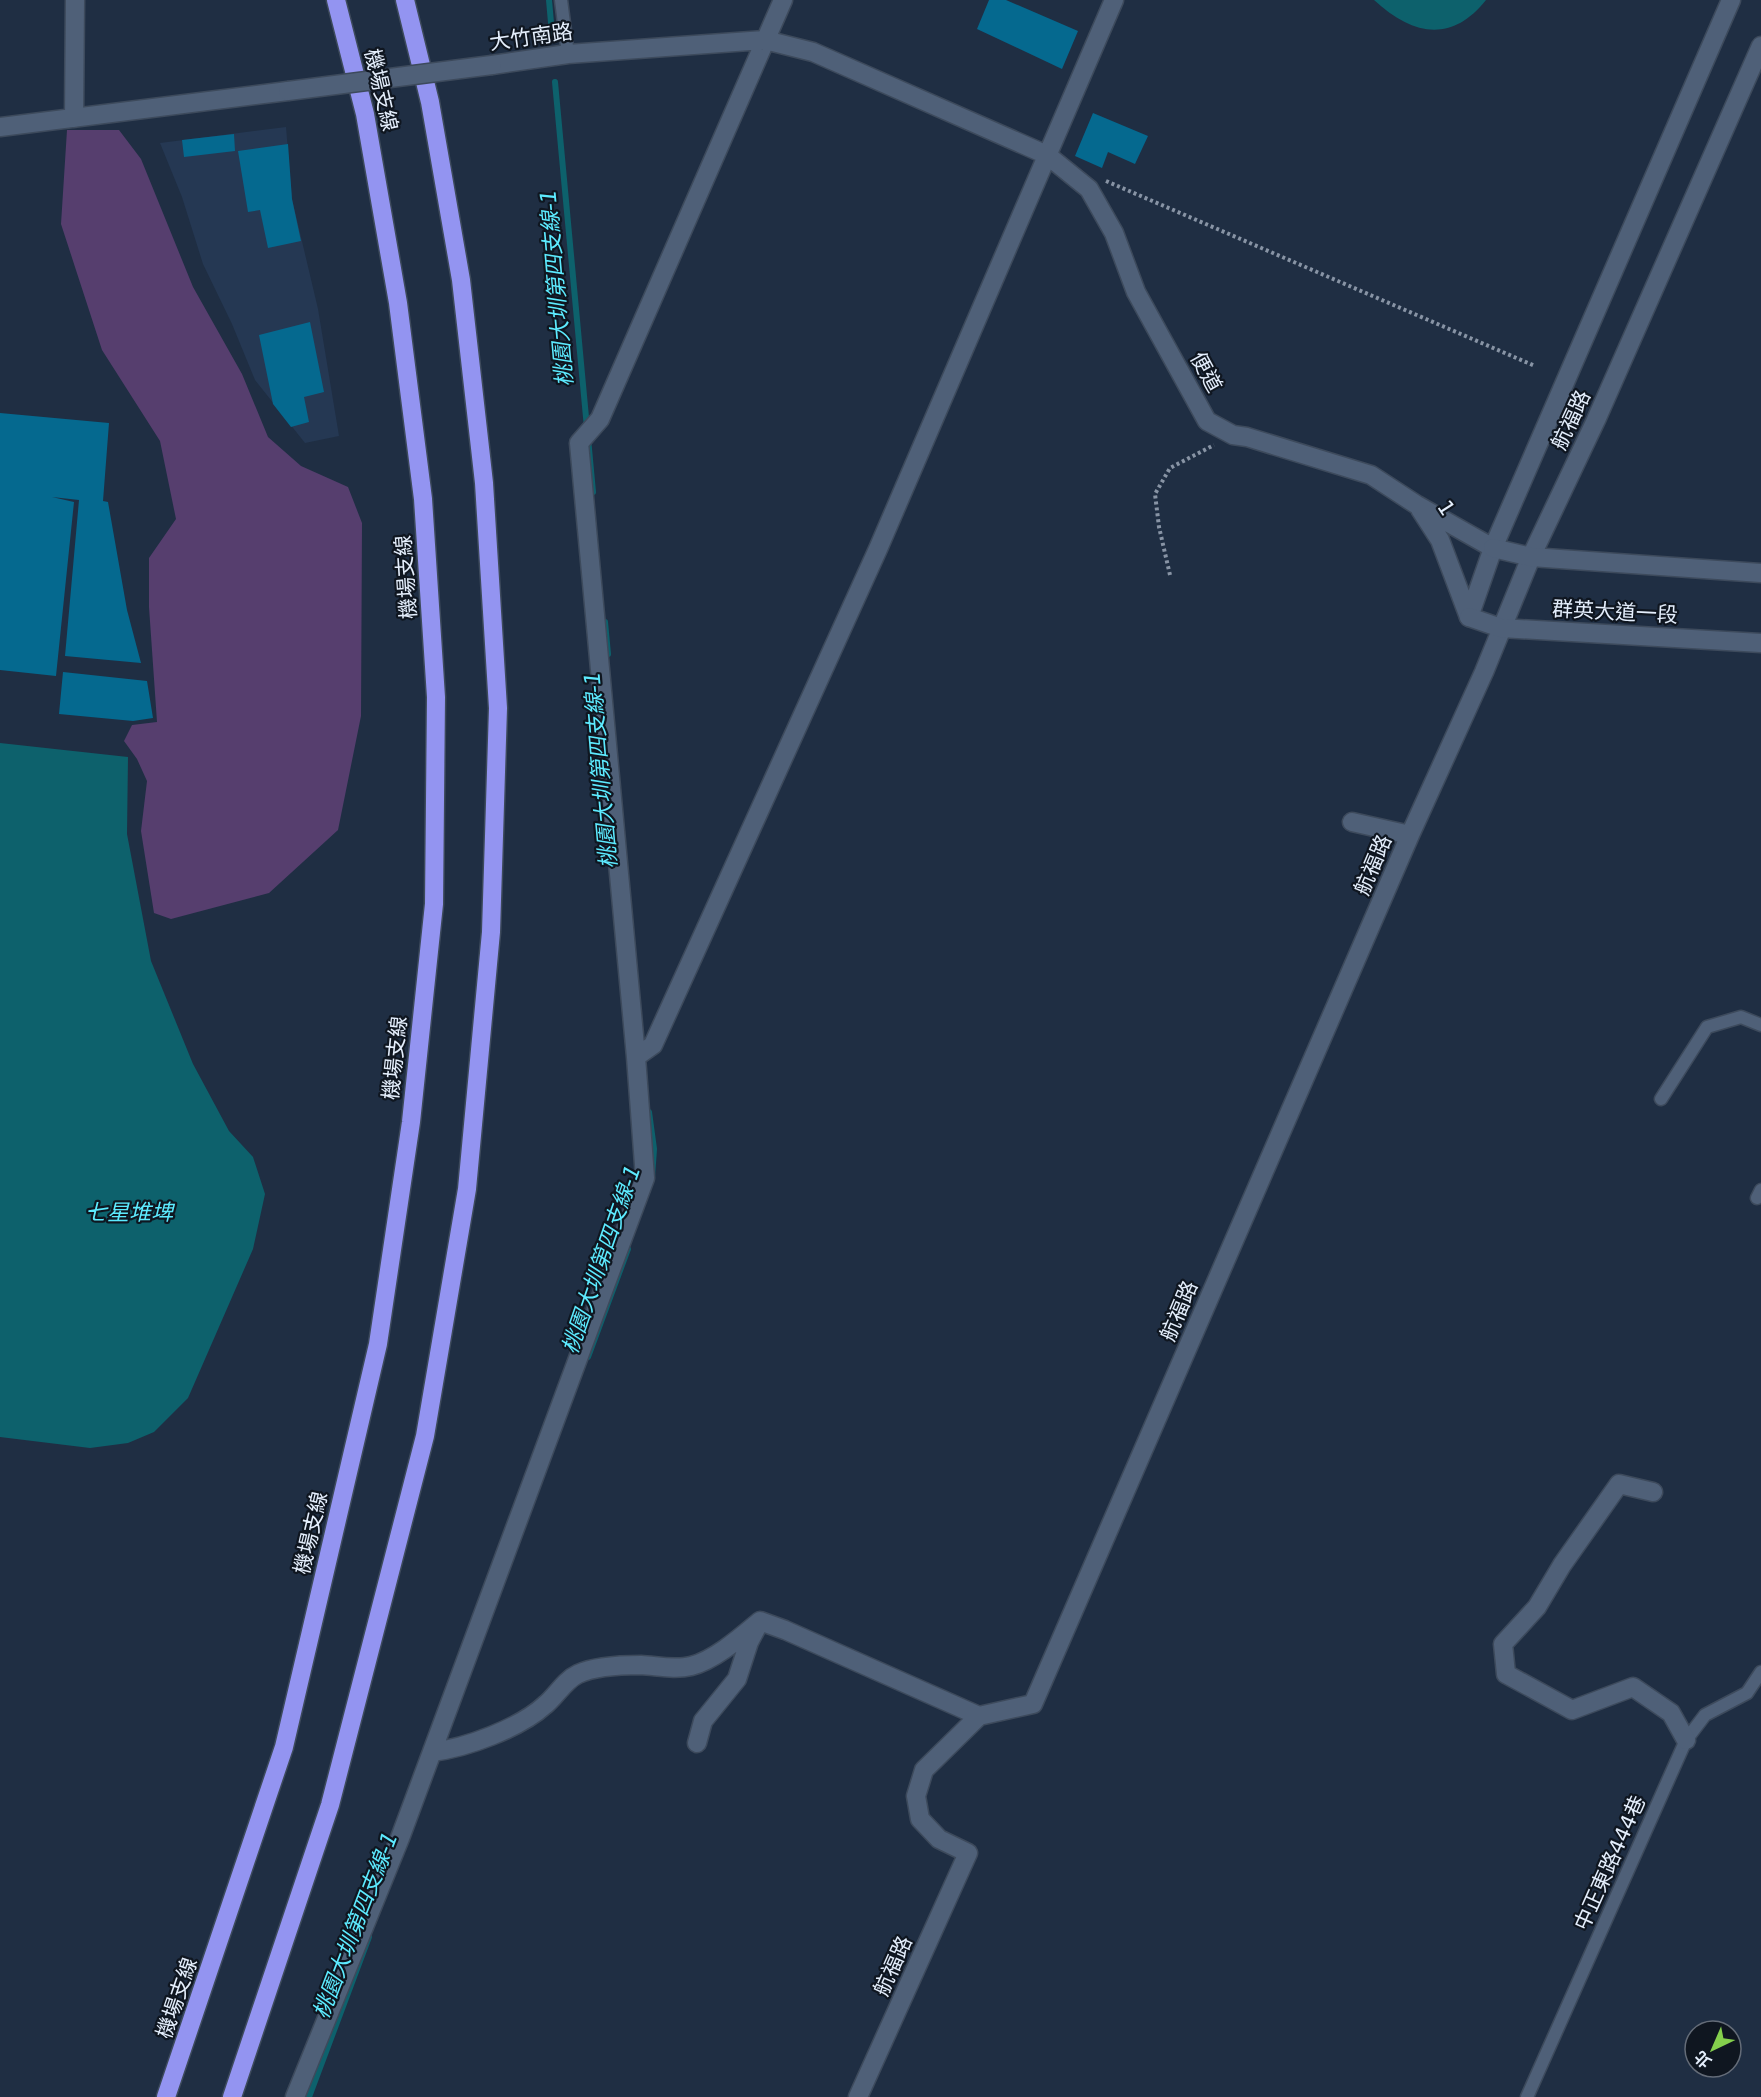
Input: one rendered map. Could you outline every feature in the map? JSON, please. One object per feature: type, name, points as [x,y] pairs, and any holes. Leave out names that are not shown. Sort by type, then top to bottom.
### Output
[{"type":"highway","name":"機場支線","points":[[166,2097],[284,1748],[378,1344],[411,1122],[434,904],[436,697],[423,499],[398,303],[365,114],[336,0]]},
{"type":"highway","name":"機場支線","points":[[232,2097],[330,1805],[425,1436],[468,1189],[491,932],[498,708],[484,483],[461,280],[430,102],[405,0]]},
{"type":"street","points":[[74,118],[75,0]]},
{"type":"street","points":[[295,2097],[400,1838],[645,1178],[636,1057],[579,443],[600,419],[783,0]]},
{"type":"street","points":[[636,1057],[654,1045],[878,549],[1114,0]]},
{"type":"street","name":"航福路","points":[[1469,617],[1493,548],[1731,0]]},
{"type":"street","name":"大竹南路","points":[[0,128],[568,54],[765,40],[813,52],[1047,155]]},
{"type":"street","name":"航福路","points":[[858,2097],[968,1853],[939,1839],[920,1819],[916,1796],[924,1770],[979,1716],[1033,1704],[1410,835],[1484,672],[1531,557],[1596,420],[1761,46]]},
{"type":"street","name":"便道","points":[[1047,155],[1089,189],[1114,233],[1136,291],[1208,421],[1233,435],[1247,437],[1371,475],[1417,505]]},
{"type":"street","name":"1","points":[[1417,505],[1493,548]]},
{"type":"street","name":"1","points":[[1417,505],[1440,540],[1469,617]]},
{"type":"street","points":[[1493,548],[1531,557],[1761,573]]},
{"type":"street","name":"群英大道一段","points":[[1469,617],[1501,628],[1761,643]]},
{"type":"street","points":[[1352,822],[1410,835]]},
{"type":"street","points":[[1653,1492],[1619,1484],[1562,1565],[1537,1607],[1503,1644],[1506,1674],[1572,1710],[1634,1687],[1671,1713],[1686,1740]]},
{"type":"street","points":[[432,1752],[448,1750],[518,1725],[544,1706],[578,1674],[610,1666],[640,1665],[673,1668],[692,1666],[726,1649],[760,1621]]},
{"type":"street","points":[[760,1621],[979,1716]]},
{"type":"street","points":[[698,1743],[703,1721],[738,1679],[749,1642],[760,1621]]},
{"type":"lane","points":[[561,0],[568,54]]},
{"type":"lane","points":[[1661,1099],[1707,1027],[1741,1017],[1761,1025]]},
{"type":"lane","name":"中正東路444巷","points":[[1527,2097],[1686,1740],[1705,1715],[1747,1693],[1761,1672]]},
{"type":"path","points":[[1101,179],[1535,366]]},
{"type":"path","points":[[1170,574],[1159,527],[1155,494],[1170,468],[1233,435]]},
{"type":"shaded area","points":[[286,127],[292,199],[318,309],[339,436],[305,443],[255,380],[232,324],[203,264],[182,197],[160,143]]},
{"type":"shaded area","points":[[67,130],[119,130],[141,159],[193,287],[242,374],[268,437],[301,466],[348,487],[362,523],[361,716],[338,830],[269,893],[171,919],[154,913],[141,831],[147,781],[137,759],[124,741],[132,725],[157,722],[149,607],[149,558],[176,519],[160,441],[102,350],[61,224]]},
{"type":"water","points":[[1374,0],[1486,0],[1473,14],[1459,23],[1445,29],[1431,30],[1403,21]]},
{"type":"water","name":"七星堆埤","points":[[0,743],[128,757],[127,834],[151,961],[193,1064],[229,1131],[253,1157],[265,1194],[253,1249],[188,1398],[154,1432],[128,1443],[90,1448],[0,1437]]},
{"type":"building","points":[[989,0],[1006,0],[1078,31],[1062,69],[977,29]]},
{"type":"building","points":[[1093,113],[1148,136],[1135,164],[1108,152],[1102,168],[1075,156]]},
{"type":"building","points":[[234,134],[235,151],[184,157],[182,140]]},
{"type":"building","points":[[288,144],[292,199],[301,241],[268,248],[260,210],[248,212],[238,151]]},
{"type":"building","points":[[310,322],[324,392],[304,397],[309,422],[291,427],[273,404],[259,335]]},
{"type":"building","points":[[0,413],[109,423],[103,501],[108,502],[127,610],[141,663],[65,656],[79,500],[52,497],[74,502],[56,676],[0,670]]},
{"type":"building","points":[[63,672],[147,681],[153,718],[133,721],[59,714]]},
{"type":"waterway","name":"桃園大圳第四支線-1","points":[[549,0],[552,34]]},
{"type":"waterway","name":"桃園大圳第四支線-1","points":[[555,82],[587,428]]},
{"type":"waterway","name":"桃園大圳第四支線-1","points":[[588,438],[593,492]]},
{"type":"waterway","name":"桃園大圳第四支線-1","points":[[605,622],[608,654]]},
{"type":"waterway","name":"桃園大圳第四支線-1","points":[[649,1112],[654,1149],[652,1177]]},
{"type":"waterway","name":"桃園大圳第四支線-1","points":[[588,1357],[628,1249]]},
{"type":"waterway","name":"桃園大圳第四支線-1","points":[[309,2097],[369,1937]]}]
